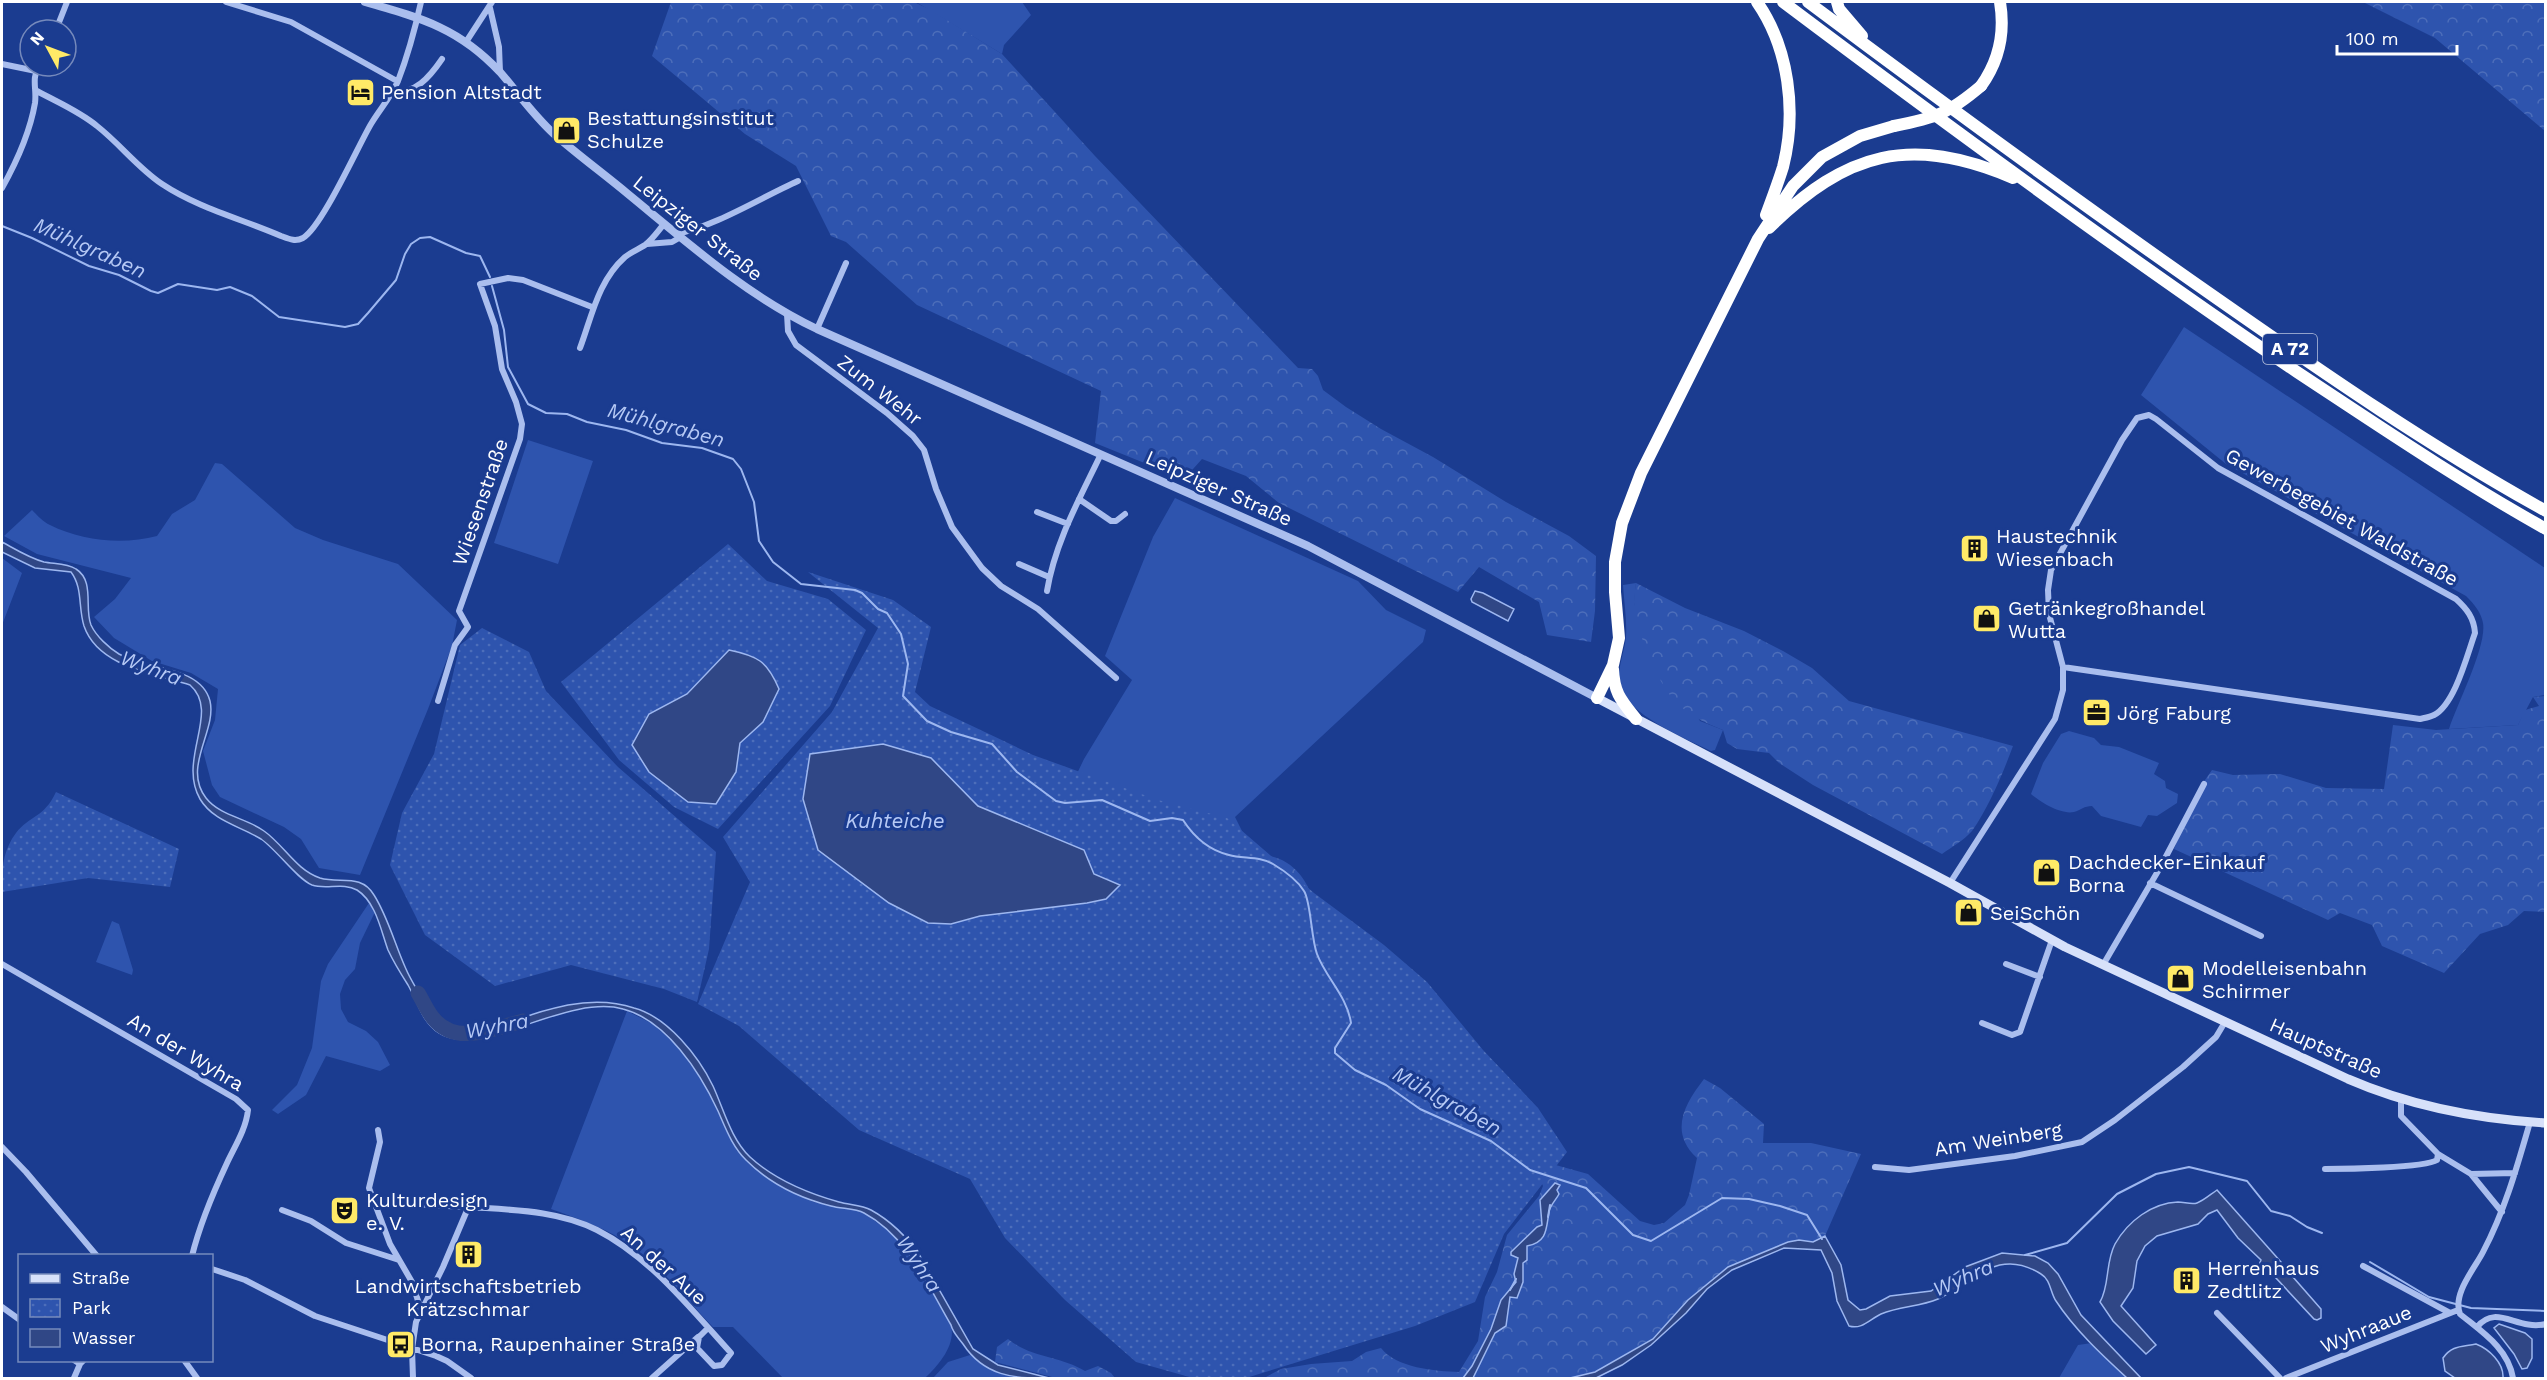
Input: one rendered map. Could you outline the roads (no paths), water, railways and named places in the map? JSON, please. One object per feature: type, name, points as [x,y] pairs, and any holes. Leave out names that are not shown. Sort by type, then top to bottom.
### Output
[{"type":"highway","points":[[1757,2],[1772,28],[1784,62],[1790,110],[1783,165],[1758,239]]},
{"type":"highway","name":"A 72","points":[[1783,2],[2033,187],[2192,301],[2407,444],[2546,529]]},
{"type":"highway","name":"A 72","points":[[1808,2],[2023,161],[2265,332],[2414,432],[2546,511]]},
{"type":"highway","points":[[1837,2],[1839,9],[1873,51]]},
{"type":"highway","points":[[1597,698],[1613,664],[1619,638],[1615,562],[1622,523],[1641,473],[1773,213],[1793,186],[1822,158],[1860,136],[1945,113],[1981,86],[1988,76],[2000,46],[2003,18],[2000,2]]},
{"type":"highway","points":[[1758,239],[1795,203],[1837,174],[1862,163],[1892,156],[1923,155],[1959,159],[1985,166],[2033,187]]},
{"type":"highway","points":[[1613,664],[1614,686],[1636,719]]},
{"type":"main road","name":"Hauptstraße","points":[[1597,698],[1950,883],[2052,940],[2348,1079],[2401,1099],[2474,1115],[2546,1123]]},
{"type":"street","points":[[61,18],[67,2]]},
{"type":"street","points":[[226,2],[291,22],[398,81]]},
{"type":"street","name":"Leipziger Straße","points":[[365,2],[418,17],[466,42],[500,73],[548,128],[664,224],[676,238],[728,276],[787,314],[1308,546],[1597,698]]},
{"type":"street","points":[[37,91],[84,116],[110,137],[137,164],[170,189],[200,204],[293,241],[302,239],[310,231],[333,196],[371,124],[392,93],[409,51],[421,2]]},
{"type":"street","points":[[466,42],[491,5]]},
{"type":"street","points":[[491,5],[499,47],[500,73]]},
{"type":"street","points":[[392,93],[410,91],[425,81],[442,59]]},
{"type":"street","points":[[2,64],[18,66]]},
{"type":"street","points":[[2,188],[27,133],[37,91],[34,78]]},
{"type":"street","points":[[647,243],[676,238],[751,205],[798,181]]},
{"type":"street","points":[[580,348],[592,308],[614,269],[626,257],[647,243],[664,224]]},
{"type":"street","points":[[817,329],[846,263]]},
{"type":"street","name":"Wiesenstraße","points":[[438,701],[455,645],[468,627],[459,611],[520,439],[522,424],[516,402],[502,369],[495,326],[480,284],[508,278],[523,280],[592,308]]},
{"type":"street","name":"Zum Wehr","points":[[787,314],[788,331],[796,345],[887,413],[919,442],[952,527],[982,567],[1001,586],[1038,609],[1116,678]]},
{"type":"street","name":"Gewerbegebiet Waldstraße","points":[[1950,883],[2055,719],[2063,690],[2063,667],[2049,614],[2048,590],[2051,570],[2129,427],[2143,415],[2156,419],[2218,468],[2456,599],[2474,623],[2475,633],[2452,694],[2445,705],[2435,715],[2420,719],[2063,667]]},
{"type":"street","points":[[1047,591],[1049,577],[1068,524],[1101,454]]},
{"type":"street","points":[[1079,499],[1111,521],[1116,521],[1125,514]]},
{"type":"street","points":[[1036,512],[1068,524]]},
{"type":"street","points":[[1020,564],[1049,577]]},
{"type":"street","points":[[2103,965],[2204,784]]},
{"type":"street","points":[[2150,883],[2261,936]]},
{"type":"street","points":[[1982,1023],[2012,1035],[2020,1032],[2052,940]]},
{"type":"street","name":"An der Wyhra","points":[[2,964],[143,1044],[236,1100],[248,1110],[244,1125],[208,1202],[193,1254]]},
{"type":"street","points":[[2006,964],[2040,977]]},
{"type":"street","name":"Am Weinberg","points":[[1875,1167],[1909,1170],[2015,1156],[2082,1142],[2115,1120],[2183,1066],[2216,1037],[2224,1022]]},
{"type":"street","points":[[2401,1099],[2401,1116],[2438,1154],[2471,1174],[2502,1212]]},
{"type":"street","points":[[2513,1378],[2504,1355],[2488,1336],[2458,1310],[2460,1296],[2502,1212],[2530,1122]]},
{"type":"street","points":[[378,1131],[380,1142],[369,1188],[384,1229],[412,1282],[421,1310]]},
{"type":"street","points":[[2,1147],[95,1254]]},
{"type":"street","points":[[2325,1169],[2365,1169],[2423,1164],[2433,1162],[2438,1154]]},
{"type":"street","points":[[2471,1174],[2516,1173]]},
{"type":"street","name":"An der Aue","points":[[376,1203],[454,1205],[553,1215],[599,1230],[621,1244],[653,1271],[708,1328],[731,1353],[722,1365],[714,1366],[697,1348],[699,1337],[708,1328]]},
{"type":"street","points":[[413,1378],[413,1334],[421,1310],[443,1267],[468,1208]]},
{"type":"street","points":[[282,1210],[311,1221],[346,1243],[391,1260],[399,1260]]},
{"type":"street","points":[[2364,1266],[2450,1314]]},
{"type":"street","points":[[213,1269],[245,1280],[315,1316],[447,1361],[471,1378]]},
{"type":"street","points":[[2,1307],[18,1319]]},
{"type":"street","name":"Wyhraaue","points":[[2286,1378],[2458,1310]]},
{"type":"street","points":[[2217,1312],[2280,1378]]},
{"type":"street","points":[[2476,1327],[2483,1319],[2490,1316],[2525,1326],[2546,1324]]},
{"type":"street","points":[[652,1378],[699,1337]]},
{"type":"street","points":[[74,1378],[80,1362]]},
{"type":"street","points":[[185,1362],[197,1378]]},
{"type":"water","points":[[2,542],[33,558],[76,569],[85,580],[91,625],[107,645],[130,659],[184,675],[196,681],[205,690],[210,701],[211,713],[197,774],[206,798],[226,813],[264,831],[297,863],[312,874],[328,880],[356,882],[369,888],[383,912],[410,978],[438,1023],[461,1033],[482,1032],[551,1009],[593,1002],[618,1004],[647,1013],[670,1029],[700,1063],[713,1086],[733,1133],[750,1157],[792,1185],[839,1202],[867,1208],[892,1224],[920,1256],[973,1349],[998,1365],[1049,1378],[1024,1378],[1001,1373],[980,1363],[971,1355],[954,1333],[915,1262],[892,1234],[879,1223],[860,1211],[807,1199],[764,1176],[741,1155],[733,1143],[711,1096],[691,1064],[667,1036],[639,1015],[623,1009],[601,1007],[576,1010],[477,1038],[456,1039],[439,1033],[424,1017],[388,950],[373,909],[364,895],[352,888],[323,887],[306,882],[261,839],[219,818],[205,807],[194,784],[193,768],[201,709],[198,696],[190,685],[129,667],[102,651],[91,640],[84,626],[79,591],[71,572],[35,568],[2,552]]},
{"type":"water","points":[[1475,591],[1514,609],[1508,621],[1472,602]]},
{"type":"water","points":[[729,650],[760,661],[766,666],[779,689],[763,722],[740,743],[736,772],[716,804],[688,802],[649,772],[632,745],[649,714],[687,694]]},
{"type":"water","name":"Kuhteiche","points":[[883,744],[931,758],[978,806],[1084,850],[1094,874],[1120,885],[1106,899],[980,916],[951,924],[928,923],[889,903],[818,850],[803,799],[810,754]]},
{"type":"water","points":[[1555,1183],[1560,1185],[1557,1190],[1559,1194],[1550,1209],[1545,1234],[1539,1241],[1527,1246],[1527,1260],[1523,1263],[1523,1282],[1517,1298],[1510,1297],[1506,1326],[1495,1333],[1473,1378],[1463,1378],[1472,1366],[1491,1329],[1501,1300],[1516,1282],[1514,1274],[1518,1258],[1511,1255],[1511,1252],[1542,1225],[1540,1200]]},
{"type":"water","points":[[2217,1190],[2281,1262],[2270,1274],[2259,1265],[2261,1260],[2238,1238],[2217,1210],[2208,1214],[2198,1224],[2157,1236],[2145,1246],[2137,1261],[2133,1288],[2121,1306],[2156,1345],[2146,1354],[2113,1321],[2100,1302],[2115,1244],[2134,1221],[2150,1210],[2168,1203],[2197,1203]]},
{"type":"water","points":[[1825,1236],[1841,1265],[1848,1300],[1860,1310],[1890,1296],[1931,1291],[1965,1267],[2002,1253],[2035,1256],[2048,1263],[2058,1274],[2081,1315],[2141,1378],[2127,1378],[2108,1360],[2063,1312],[2044,1277],[2025,1266],[1999,1265],[1938,1299],[1888,1311],[1854,1327],[1849,1326],[1837,1301],[1832,1273],[1821,1250],[1784,1248],[1732,1270],[1707,1289],[1686,1313],[1651,1345],[1622,1365],[1596,1378],[1570,1378],[1595,1372],[1653,1339],[1688,1300],[1728,1267],[1788,1242],[1799,1240],[1813,1242]]},
{"type":"water","points":[[2286,1269],[2321,1309],[2321,1318],[2314,1319],[2276,1278]]},
{"type":"water","points":[[2499,1324],[2525,1333],[2532,1339],[2532,1358],[2527,1368],[2522,1369],[2514,1354],[2494,1328]]},
{"type":"water","points":[[2476,1344],[2495,1357],[2503,1372],[2503,1378],[2455,1378],[2445,1371],[2443,1358],[2446,1354],[2458,1347]]},
{"type":"waterway","name":"Mühlgraben","points":[[2,226],[89,266],[119,275],[151,291],[158,293],[178,284],[217,290],[230,287],[252,296],[279,317],[345,327],[358,324],[396,280],[405,254],[411,244],[420,238],[430,237],[466,253],[480,256],[490,277]]},
{"type":"waterway","name":"Mühlgraben","points":[[492,286],[504,330],[508,367],[528,404],[546,413],[567,414],[587,422],[626,430],[662,443],[702,448],[733,459],[741,469],[754,502],[759,541],[773,562],[801,584],[855,590],[862,593],[878,609],[887,613],[901,634],[908,664],[903,696],[927,721],[951,732],[992,744],[1017,772],[1056,801],[1065,803],[1102,800],[1150,821],[1172,818],[1183,820],[1197,837],[1214,850],[1234,856],[1268,861],[1294,880],[1306,896],[1317,954],[1349,1013],[1351,1023],[1335,1048],[1335,1053],[1355,1070],[1386,1085],[1420,1109],[1491,1141],[1530,1170],[1586,1188],[1633,1235],[1651,1241],[1722,1198],[1749,1199],[1807,1215],[1822,1239]]},
{"type":"waterway","name":"Wyhra","points":[[418,993],[433,1018],[442,1027],[453,1032],[476,1033],[523,1021]]},
{"type":"waterway","name":"Mühlgraben","points":[[2025,1255],[2067,1243],[2117,1194],[2156,1174],[2189,1167],[2247,1181],[2271,1211],[2290,1216],[2322,1233]]},
{"type":"waterway","name":"Mühlgraben","points":[[1548,1217],[1550,1205]]},
{"type":"waterway","name":"Mühlgraben","points":[[2370,1262],[2429,1297],[2471,1308],[2546,1311]]},
{"type":"waterway","name":"Mühlgraben","points":[[1510,1290],[1516,1279]]},
{"type":"place","name":"Pension Altstadt","points":[[360,92]]},
{"type":"place","name":"Bestattungsinstitut Schulze","points":[[566,130]]},
{"type":"place","name":"Haustechnik Wiesenbach","points":[[1975,548]]},
{"type":"place","name":"Getränkegroßhandel Wutta","points":[[1987,619]]},
{"type":"place","name":"Jörg Faburg","points":[[2096,713]]},
{"type":"place","name":"Dachdecker-Einkauf Borna","points":[[2047,873]]},
{"type":"place","name":"SeiSchön","points":[[1969,913]]},
{"type":"place","name":"Modelleisenbahn Schirmer","points":[[2181,979]]},
{"type":"place","name":"Kulturdesign e. V.","points":[[345,1211]]},
{"type":"place","name":"Landwirtschaftsbetrieb Krätzschmar","points":[[468,1255]]},
{"type":"place","name":"Herrenhaus Zedtlitz","points":[[2186,1280]]},
{"type":"place","name":"Borna, Raupenhainer Straße","points":[[400,1344]]}]
